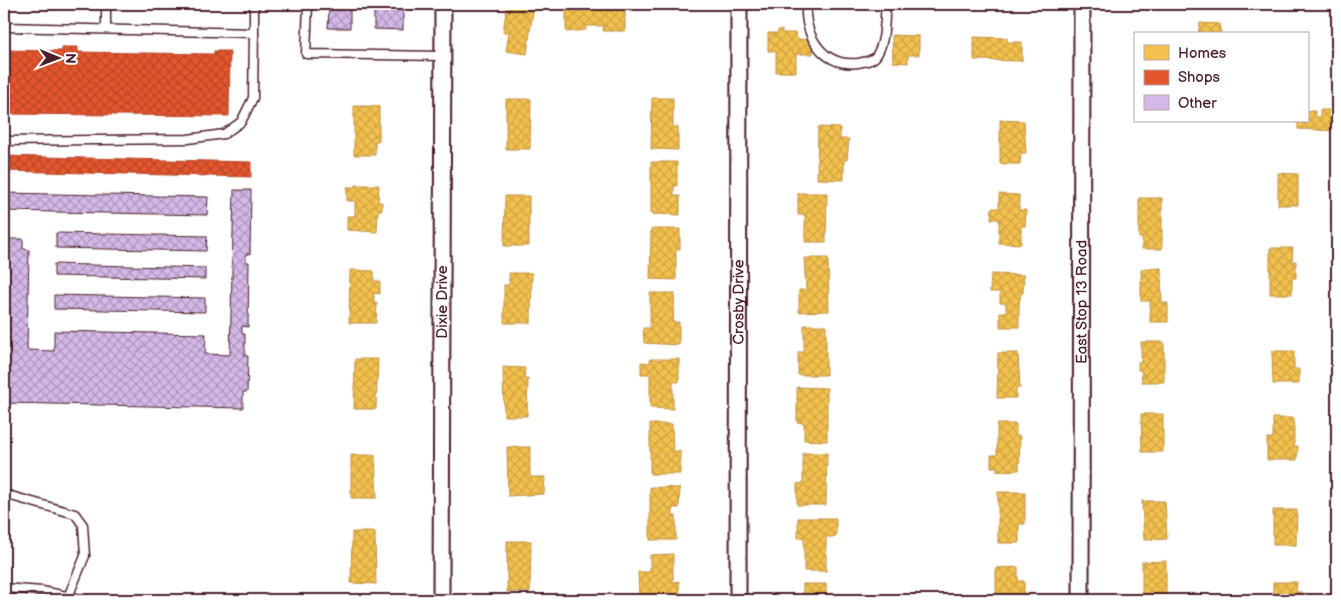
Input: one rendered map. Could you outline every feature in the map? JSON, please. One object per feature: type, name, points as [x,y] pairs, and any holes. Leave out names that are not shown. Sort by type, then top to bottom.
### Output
[{"type":"street","name":"Dixie Drive","points":[[441,600],[443,4]]},
{"type":"street","name":"Crosby Drive","points":[[738,600],[739,4]]},
{"type":"street","name":"East Stop 13 Road","points":[[1081,600],[1082,4]]},
{"type":"lane","points":[[106,4],[106,29]]},
{"type":"lane","points":[[4,141],[188,138],[224,134],[241,122],[252,98],[254,4]]},
{"type":"lane","points":[[308,4],[306,54],[443,56]]},
{"type":"lane","points":[[806,4],[807,26],[818,47],[830,59],[846,64],[870,60],[878,53],[882,39],[886,4]]},
{"type":"lane","points":[[4,27],[254,33]]},
{"type":"lane","points":[[4,494],[75,514],[83,525],[85,556],[68,597]]},
{"type":"lane","points":[[4,588],[42,591],[86,600]]},
{"type":"building: Homes","points":[[507,4],[534,4],[527,54],[506,51],[509,32],[503,32]]},
{"type":"building: Homes","points":[[566,4],[625,4],[625,31],[603,31],[604,26],[586,26],[586,30],[566,32]]},
{"type":"building: Homes","points":[[1200,23],[1219,24],[1221,32],[1198,32]]},
{"type":"building: Homes","points":[[778,30],[782,30],[782,33],[796,33],[796,39],[813,40],[813,54],[796,54],[796,72],[776,72],[776,51],[768,51],[768,33],[778,33]]},
{"type":"building: Homes","points":[[892,35],[919,36],[919,55],[908,55],[908,63],[893,62]]},
{"type":"building: Homes","points":[[974,37],[1007,38],[1007,42],[1022,42],[1022,61],[974,60]]},
{"type":"building: Homes","points":[[652,98],[673,98],[673,127],[678,127],[678,150],[651,149]]},
{"type":"building: Homes","points":[[1335,98],[1337,98],[1337,131],[1298,129],[1298,122],[1308,122],[1308,111],[1315,111],[1315,117],[1320,117],[1320,110],[1335,110]]},
{"type":"building: Homes","points":[[506,99],[531,99],[530,149],[506,149]]},
{"type":"building: Homes","points":[[354,106],[379,106],[379,141],[375,141],[375,155],[354,155]]},
{"type":"building: Homes","points":[[1000,120],[1024,121],[1026,153],[1021,153],[1020,164],[1000,164]]},
{"type":"building: Homes","points":[[818,127],[840,128],[840,139],[849,139],[847,160],[844,160],[844,180],[817,179]]},
{"type":"building: Homes","points":[[651,162],[677,162],[677,186],[674,186],[674,196],[680,196],[680,215],[651,214]]},
{"type":"building: Homes","points":[[1278,173],[1298,174],[1298,205],[1278,205]]},
{"type":"building: Homes","points":[[356,185],[379,185],[378,202],[382,202],[382,210],[378,210],[377,232],[347,230],[347,216],[355,216],[355,201],[347,201],[347,187],[356,187]]},
{"type":"building: Homes","points":[[798,193],[827,193],[826,242],[805,242],[805,215],[798,215]]},
{"type":"building: Homes","points":[[999,194],[1019,195],[1019,210],[1026,210],[1025,226],[1021,226],[1021,244],[999,243],[999,219],[991,219],[992,208],[999,208]]},
{"type":"building: Homes","points":[[505,196],[529,196],[529,246],[504,246]]},
{"type":"building: Homes","points":[[1139,198],[1162,198],[1162,249],[1142,249],[1142,238],[1139,238]]},
{"type":"building: Homes","points":[[651,229],[680,229],[680,249],[676,249],[676,280],[650,279]]},
{"type":"building: Homes","points":[[1270,248],[1293,248],[1292,261],[1296,261],[1296,278],[1292,278],[1292,294],[1270,294]]},
{"type":"building: Homes","points":[[804,258],[828,258],[829,311],[799,312],[799,290],[806,290]]},
{"type":"building: Homes","points":[[1161,268],[1162,303],[1168,303],[1168,322],[1150,322],[1150,301],[1141,301],[1141,269]]},
{"type":"building: Homes","points":[[350,270],[374,271],[374,281],[380,281],[380,294],[374,293],[374,303],[377,303],[376,323],[349,323]]},
{"type":"building: Homes","points":[[509,273],[532,273],[531,323],[504,323],[504,285],[509,285]]},
{"type":"building: Homes","points":[[991,274],[1024,275],[1023,293],[1021,293],[1019,305],[1019,327],[1000,327],[1000,312],[1006,312],[1006,303],[1000,303],[1000,292],[990,292]]},
{"type":"building: Homes","points":[[650,293],[675,293],[673,322],[679,322],[679,345],[644,343],[643,328],[650,328]]},
{"type":"building: Homes","points":[[804,325],[826,325],[826,375],[798,375],[798,352],[804,352]]},
{"type":"building: Homes","points":[[1141,342],[1164,342],[1164,382],[1142,382],[1141,370],[1138,370],[1138,362],[1141,362]]},
{"type":"building: Homes","points":[[1272,351],[1294,351],[1294,369],[1299,369],[1299,384],[1273,384]]},
{"type":"building: Homes","points":[[998,353],[1018,353],[1020,388],[1016,388],[1016,398],[997,398]]},
{"type":"building: Homes","points":[[355,359],[378,359],[376,409],[354,409]]},
{"type":"building: Homes","points":[[650,359],[679,359],[679,382],[673,382],[673,409],[650,408],[650,374],[641,374],[641,362],[650,363]]},
{"type":"building: Homes","points":[[503,367],[525,368],[524,379],[528,379],[527,416],[504,416]]},
{"type":"building: Homes","points":[[797,387],[827,388],[827,441],[804,440],[804,423],[797,422]]},
{"type":"building: Homes","points":[[1141,414],[1163,414],[1163,452],[1142,452]]},
{"type":"building: Homes","points":[[1273,418],[1294,418],[1294,446],[1298,446],[1297,460],[1267,460],[1267,438],[1273,438]]},
{"type":"building: Homes","points":[[650,424],[672,424],[673,451],[680,451],[680,474],[650,474]]},
{"type":"building: Homes","points":[[997,424],[1016,424],[1016,436],[1020,436],[1019,470],[997,471],[997,467],[991,467],[991,455],[997,455]]},
{"type":"building: Homes","points":[[507,447],[530,447],[530,477],[545,477],[544,494],[508,496]]},
{"type":"building: Homes","points":[[803,453],[827,453],[826,505],[797,505],[797,484],[803,483]]},
{"type":"building: Homes","points":[[351,455],[375,455],[377,498],[351,498]]},
{"type":"building: Homes","points":[[650,487],[680,488],[679,508],[673,508],[673,516],[676,516],[676,540],[650,540]]},
{"type":"building: Homes","points":[[998,492],[1025,492],[1025,524],[1019,524],[1019,543],[998,543]]},
{"type":"building: Homes","points":[[1142,501],[1165,501],[1167,539],[1144,540]]},
{"type":"building: Homes","points":[[1273,510],[1297,510],[1296,545],[1273,545]]},
{"type":"building: Homes","points":[[798,518],[836,518],[836,537],[826,537],[826,571],[804,571],[804,538],[798,538]]},
{"type":"building: Homes","points":[[352,532],[375,532],[376,584],[351,583]]},
{"type":"building: Homes","points":[[507,541],[531,541],[530,592],[507,592]]},
{"type":"building: Homes","points":[[673,554],[673,582],[679,581],[680,600],[639,600],[638,572],[650,572],[650,555]]},
{"type":"building: Homes","points":[[1166,561],[1166,600],[1145,600],[1142,597],[1142,562]]},
{"type":"building: Homes","points":[[1018,567],[1018,581],[1024,581],[1024,600],[996,600],[996,568]]},
{"type":"building: Homes","points":[[1273,582],[1297,582],[1296,592],[1302,592],[1302,600],[1273,600]]},
{"type":"building: Homes","points":[[803,584],[826,584],[826,600],[803,600]]},
{"type":"building: Shops","points":[[62,47],[78,47],[78,52],[214,54],[214,51],[230,51],[229,116],[4,114],[4,50],[62,51]]},
{"type":"building: Shops","points":[[4,156],[251,162],[251,177],[4,171]]},
{"type":"building: Other","points":[[329,4],[403,4],[403,30],[374,29],[374,7],[350,7],[350,28],[328,28]]},
{"type":"building: Other","points":[[234,190],[251,190],[250,254],[246,254],[246,262],[249,262],[248,327],[242,326],[242,334],[245,334],[245,356],[248,356],[247,392],[243,392],[243,408],[4,403],[4,239],[23,239],[23,249],[29,250],[27,350],[54,351],[54,331],[206,334],[205,354],[230,355]]},
{"type":"building: Other","points":[[4,193],[208,197],[207,215],[4,211]]},
{"type":"building: Other","points":[[56,233],[207,236],[206,251],[56,248]]},
{"type":"building: Other","points":[[54,264],[205,268],[205,279],[54,276]]},
{"type":"building: Other","points":[[54,295],[205,298],[205,312],[54,309]]}]
